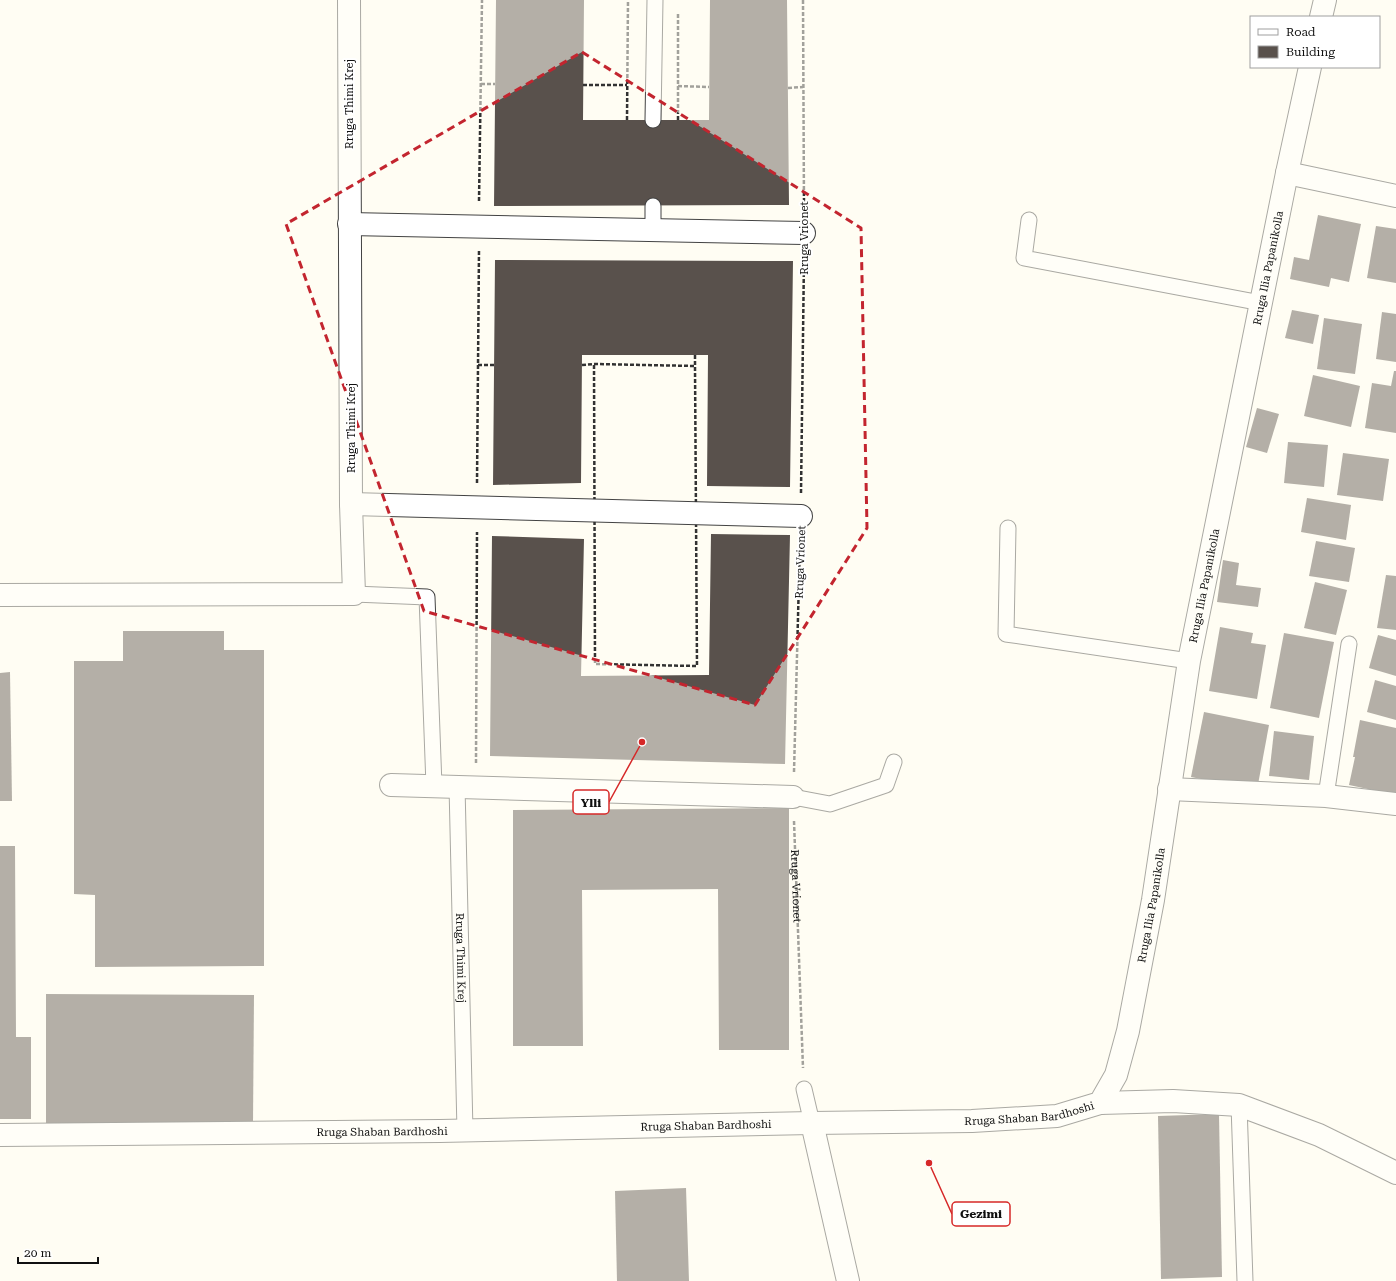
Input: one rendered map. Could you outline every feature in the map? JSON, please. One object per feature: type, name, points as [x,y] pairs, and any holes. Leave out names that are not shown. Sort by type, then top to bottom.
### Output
[{"type":"street","name":"Rruga Thimi Krej","points":[[349,0],[351,504],[354,594]]},
{"type":"street","points":[[1321,16],[1325,0]]},
{"type":"street","name":"Rruga Ilia Papanikolla","points":[[1100,1103],[1116,1075],[1128,1030],[1153,900],[1189,662],[1287,173],[1310,68]]},
{"type":"street","points":[[1287,173],[1396,196]]},
{"type":"street","points":[[350,224],[804,233]]},
{"type":"street","points":[[351,504],[801,516]]},
{"type":"street","points":[[0,595],[354,594]]},
{"type":"street","points":[[391,784],[793,797]]},
{"type":"street","points":[[1170,789],[1326,796],[1396,804]]},
{"type":"street","name":"Rruga Shaban Bardhoshi","points":[[0,1135],[465,1131],[812,1122],[972,1120],[1057,1116],[1100,1103],[1173,1101],[1239,1106],[1319,1135],[1396,1173]]},
{"type":"street","points":[[812,1122],[848,1281]]},
{"type":"lane","points":[[653,120],[655,0]]},
{"type":"lane","points":[[653,206],[653,230]]},
{"type":"lane","points":[[1029,220],[1024,258],[1261,303]]},
{"type":"lane","points":[[1008,528],[1006,634],[1189,662]]},
{"type":"lane","points":[[354,594],[427,598],[434,786]]},
{"type":"lane","points":[[1326,796],[1349,644]]},
{"type":"lane","points":[[793,797],[830,804],[886,785],[894,762]]},
{"type":"lane","name":"Rruga Thimi Krej","points":[[465,1131],[467,786]]},
{"type":"lane","points":[[804,1089],[812,1122]]},
{"type":"lane","points":[[1239,1106],[1245,1281]]},
{"type":"path","points":[[477,507],[482,0]]},
{"type":"path","points":[[627,120],[628,0]]},
{"type":"path","name":"Rruga Vrionet","points":[[803,0],[804,233],[801,516],[793,797],[804,1089]]},
{"type":"path","points":[[678,8],[678,120]]},
{"type":"path","points":[[481,84],[495,84]]},
{"type":"path","points":[[583,85],[627,85]]},
{"type":"path","points":[[678,86],[709,87]]},
{"type":"path","points":[[788,88],[803,87]]},
{"type":"path","points":[[695,355],[696,513]]},
{"type":"path","points":[[478,364],[494,365]]},
{"type":"path","points":[[594,364],[594,510]]},
{"type":"path","points":[[582,365],[695,366]]},
{"type":"path","points":[[594,535],[595,664],[697,666],[696,535]]},
{"type":"path","points":[[467,786],[477,541]]},
{"type":"highlighted area","points":[[582,52],[861,228],[867,528],[755,705],[424,611],[286,224]]},
{"type":"building","points":[[496,0],[584,0],[583,120],[709,120],[710,0],[787,0],[789,205],[494,206]]},
{"type":"building","points":[[1318,215],[1361,224],[1349,282],[1331,278],[1329,287],[1290,279],[1294,257],[1309,260]]},
{"type":"building","points":[[1376,226],[1396,229],[1396,283],[1367,278]]},
{"type":"building","points":[[495,260],[793,261],[790,487],[707,486],[708,355],[582,355],[581,483],[493,485]]},
{"type":"building","points":[[1292,310],[1319,315],[1313,344],[1285,338]]},
{"type":"building","points":[[1382,312],[1396,314],[1396,362],[1376,359]]},
{"type":"building","points":[[1324,318],[1362,324],[1355,374],[1317,369]]},
{"type":"building","points":[[1394,371],[1396,371],[1396,433],[1365,428],[1372,383],[1391,386]]},
{"type":"building","points":[[1313,375],[1360,386],[1351,427],[1304,416]]},
{"type":"building","points":[[1257,408],[1279,414],[1267,453],[1246,447]]},
{"type":"building","points":[[1288,442],[1328,445],[1324,487],[1284,483]]},
{"type":"building","points":[[1343,453],[1389,459],[1383,501],[1337,495]]},
{"type":"building","points":[[1307,498],[1351,505],[1346,540],[1301,532]]},
{"type":"building","points":[[711,534],[790,535],[785,764],[490,756],[492,536],[584,539],[581,676],[709,675]]},
{"type":"building","points":[[1316,541],[1355,548],[1349,582],[1309,576]]},
{"type":"building","points":[[1223,560],[1239,563],[1236,585],[1261,588],[1258,607],[1217,602]]},
{"type":"building","points":[[1386,575],[1396,576],[1396,630],[1377,628]]},
{"type":"building","points":[[1315,582],[1347,590],[1336,635],[1304,628]]},
{"type":"building","points":[[1220,627],[1253,633],[1251,643],[1266,645],[1257,699],[1209,691]]},
{"type":"building","points":[[123,631],[224,631],[224,650],[264,650],[264,966],[95,967],[95,895],[74,894],[74,661],[123,661]]},
{"type":"building","points":[[1284,633],[1334,642],[1319,718],[1270,708]]},
{"type":"building","points":[[1378,635],[1396,640],[1396,676],[1369,668]]},
{"type":"building","points":[[10,672],[12,801],[0,801],[0,673]]},
{"type":"building","points":[[1375,680],[1396,686],[1396,720],[1367,712]]},
{"type":"building","points":[[1204,712],[1269,725],[1257,790],[1191,777]]},
{"type":"building","points":[[1360,720],[1396,728],[1396,795],[1349,785],[1355,757],[1353,757]]},
{"type":"building","points":[[1274,731],[1314,736],[1309,780],[1269,776]]},
{"type":"building","points":[[789,808],[789,1050],[719,1050],[718,889],[582,890],[583,1046],[513,1046],[513,810]]},
{"type":"building","points":[[0,846],[15,846],[16,1037],[31,1037],[31,1119],[0,1119]]},
{"type":"building","points":[[46,994],[254,995],[253,1123],[46,1123]]},
{"type":"building","points":[[1219,1114],[1222,1277],[1161,1279],[1158,1116]]},
{"type":"building","points":[[686,1188],[689,1281],[617,1281],[615,1191]]},
{"type":"place","name":"Ylli","points":[[642,742]]},
{"type":"place","name":"Gezimi","points":[[929,1163]]}]
